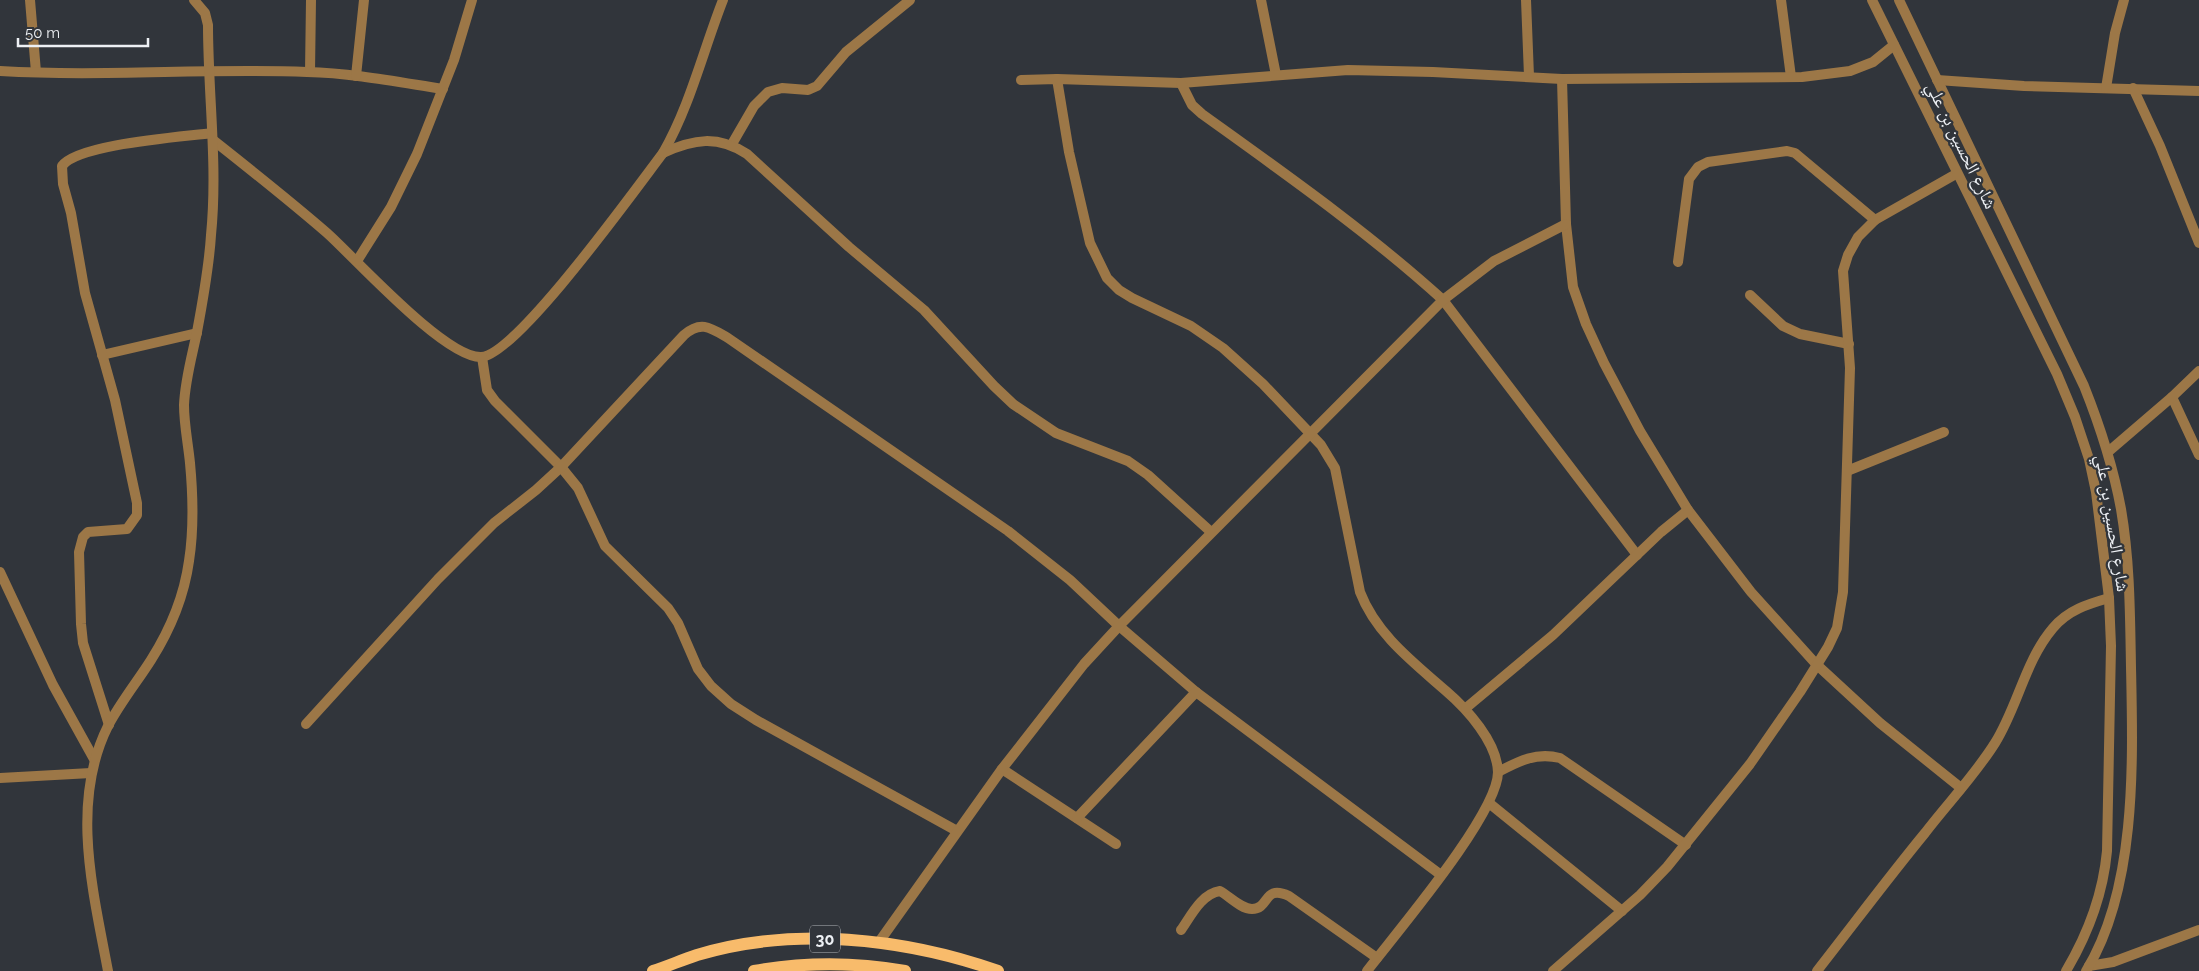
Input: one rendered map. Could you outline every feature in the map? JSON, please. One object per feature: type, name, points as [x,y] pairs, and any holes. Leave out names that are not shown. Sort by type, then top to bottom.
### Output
[{"type":"main road","name":"30","points":[[654,971],[698,955],[763,942],[820,939],[879,942],[923,949],[998,971]]},
{"type":"main road","name":"30","points":[[754,971],[787,966],[823,968],[856,965],[905,971]]},
{"type":"street","points":[[30,0],[36,72]]},
{"type":"street","points":[[108,971],[91,870],[87,823],[91,773],[94,760],[109,725],[162,642],[178,607],[184,588],[191,549],[192,484],[184,406],[211,238],[214,180],[208,70],[208,25],[205,13],[194,0]]},
{"type":"street","points":[[310,72],[311,0]]},
{"type":"street","points":[[356,76],[364,0]]},
{"type":"street","points":[[357,261],[391,207],[417,154],[466,26],[472,0]]},
{"type":"street","points":[[109,725],[84,643],[81,624],[80,544],[88,532],[127,530],[133,524],[137,515],[137,503],[122,430],[86,293],[76,238],[62,184],[62,166],[71,158],[106,148],[212,136],[308,216],[405,309],[428,328],[453,346],[482,357],[496,352],[539,311],[663,153],[675,132],[684,110],[723,0]]},
{"type":"street","points":[[732,144],[754,106],[768,92],[782,88],[808,90],[817,86],[846,52],[910,0]]},
{"type":"street","points":[[1261,0],[1276,75]]},
{"type":"street","points":[[1526,0],[1529,76]]},
{"type":"street","points":[[1781,0],[1791,77]]},
{"type":"street","name":"شارع الحسين بن علي","points":[[1872,0],[1894,46],[1922,97],[1956,174],[2057,374],[2075,417],[2096,492],[2109,598],[2109,806],[2105,869],[2091,920],[2066,971]]},
{"type":"street","name":"شارع الحسين بن علي","points":[[1899,0],[2084,386],[2108,452],[2120,508],[2129,563],[2132,694],[2130,780],[2125,849],[2119,886],[2106,926],[2088,968]]},
{"type":"street","points":[[2106,88],[2115,33],[2124,0]]},
{"type":"street","points":[[1020,80],[1056,78],[1181,83],[1348,70],[1562,78],[1791,77],[1850,71],[1873,62],[1894,46]]},
{"type":"street","points":[[0,70],[102,74],[208,70],[310,72],[356,76],[443,89]]},
{"type":"street","points":[[1056,78],[1069,152],[1090,243],[1107,278],[1119,290],[1132,298],[1191,326],[1223,348],[1263,384],[1330,457],[1335,468],[1360,592],[1367,611],[1380,629],[1397,647],[1466,708],[1487,741],[1498,772],[1496,787],[1489,803],[1455,856],[1367,971]]},
{"type":"street","points":[[1562,78],[1566,224],[1573,287],[1586,324],[1640,431],[1688,510],[1751,592],[1816,664],[1880,723],[1961,788]]},
{"type":"street","points":[[1937,80],[2024,86],[2199,91]]},
{"type":"street","points":[[1181,83],[1192,105],[1202,114],[1303,188],[1443,300],[1637,555]]},
{"type":"street","points":[[2133,88],[2160,146],[2199,243]]},
{"type":"street","points":[[663,153],[682,144],[703,141],[732,144],[747,154],[849,247],[924,310],[1013,404],[1056,433],[1128,461],[1148,475],[1211,532]]},
{"type":"street","points":[[1678,262],[1689,179],[1698,167],[1708,162],[1787,151],[1795,153],[1875,220]]},
{"type":"street","points":[[1560,969],[1661,874],[1686,845],[1766,741],[1828,648],[1837,628],[1843,592],[1850,368],[1843,271],[1848,255],[1858,237],[1875,220],[1956,174]]},
{"type":"street","points":[[879,942],[1002,769],[1084,664],[1119,626],[1443,300],[1494,262],[1566,224]]},
{"type":"street","points":[[1750,295],[1783,326],[1800,334],[1849,344]]},
{"type":"street","points":[[306,724],[392,627],[494,523],[536,490],[561,467],[684,335],[692,328],[701,326],[712,328],[1008,531],[1070,580],[1119,626],[1196,692],[1440,875]]},
{"type":"street","points":[[102,355],[197,333]]},
{"type":"street","points":[[482,357],[487,390],[495,401],[561,467],[578,488],[605,546],[668,608],[678,623],[698,669],[710,686],[731,704],[756,720],[957,831]]},
{"type":"street","points":[[2108,452],[2199,371]]},
{"type":"street","points":[[2172,397],[2199,455]]},
{"type":"street","points":[[1847,470],[1944,432]]},
{"type":"street","points":[[1466,708],[1553,636],[1637,555],[1688,510]]},
{"type":"street","points":[[0,572],[54,685],[94,760]]},
{"type":"street","points":[[1818,971],[1996,743],[2030,665],[2054,626],[2071,612],[2109,598]]},
{"type":"street","points":[[1077,818],[1196,692]]},
{"type":"street","points":[[1498,772],[1532,756],[1546,754],[1560,758],[1686,845]]},
{"type":"street","points":[[1002,769],[1116,844]]},
{"type":"street","points":[[0,778],[91,773]]},
{"type":"street","points":[[1489,803],[1622,911]]},
{"type":"street","points":[[1181,930],[1201,902],[1213,892],[1220,892],[1246,908],[1253,909],[1260,907],[1275,892],[1281,892],[1377,958]]},
{"type":"street","points":[[2088,968],[2113,962],[2199,930]]}]
